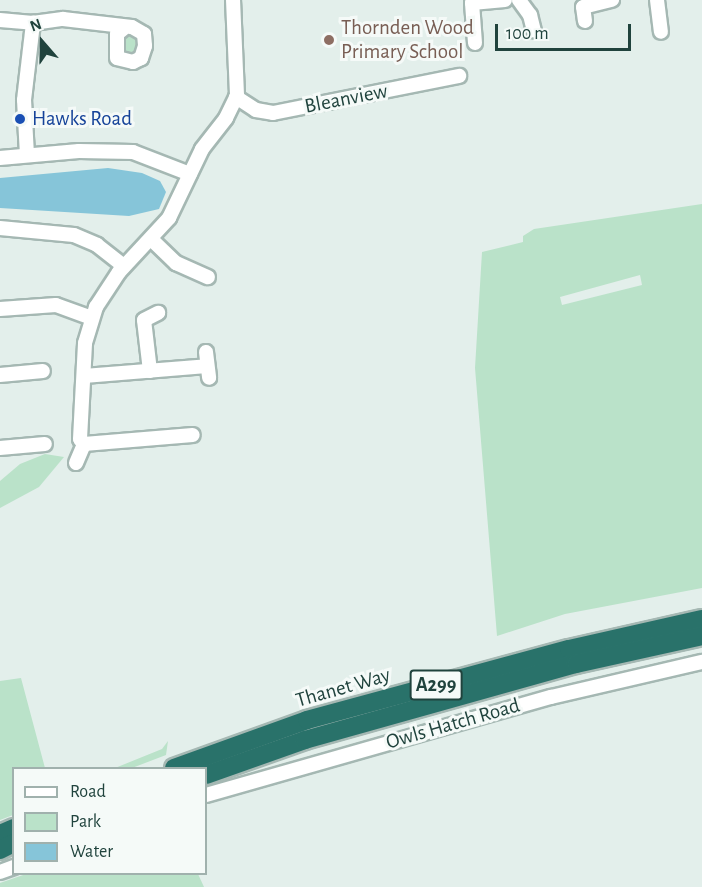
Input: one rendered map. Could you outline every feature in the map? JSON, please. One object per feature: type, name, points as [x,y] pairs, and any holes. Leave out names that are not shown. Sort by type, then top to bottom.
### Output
[{"type":"highway","name":"Thanet Way","points":[[177,767],[307,720],[569,649],[702,619]]},
{"type":"highway","name":"Thanet Way","points":[[207,775],[305,740],[576,664],[702,636]]},
{"type":"street","points":[[84,444],[80,439],[91,318],[124,266],[151,239],[174,210],[190,174],[236,97],[233,0]]},
{"type":"street","points":[[475,43],[472,3],[502,0]]},
{"type":"street","points":[[519,0],[530,15],[534,31]]},
{"type":"street","points":[[585,21],[583,7],[612,0]]},
{"type":"street","points":[[657,0],[661,32]]},
{"type":"street","points":[[0,20],[33,23],[63,19],[123,28]]},
{"type":"street","points":[[27,155],[24,99],[33,23]]},
{"type":"street","name":"Bleanview","points":[[236,97],[256,110],[273,113],[459,76]]},
{"type":"street","points":[[0,158],[133,152],[190,174]]},
{"type":"street","points":[[0,228],[74,235],[97,245],[124,266]]},
{"type":"street","points":[[151,239],[176,263],[208,278]]},
{"type":"street","points":[[0,309],[53,305],[91,318]]},
{"type":"street","points":[[150,371],[144,320],[158,313]]},
{"type":"street","points":[[84,376],[207,365]]},
{"type":"street","points":[[0,375],[43,371]]},
{"type":"street","points":[[84,444],[193,435]]},
{"type":"street","points":[[0,448],[45,444]]},
{"type":"street","points":[[76,464],[84,444]]},
{"type":"street","name":"Owls Hatch Road","points":[[207,795],[541,700],[702,662]]},
{"type":"green space","points":[[132,27],[145,46],[124,62],[117,34]]},
{"type":"green space","points":[[702,204],[702,588],[565,614],[497,636],[475,368],[482,252],[523,242],[523,236],[534,229]],"holes":[[[640,275],[642,285],[562,305],[560,297]]]},
{"type":"green space","points":[[45,454],[64,457],[39,487],[0,508],[0,481],[20,464]]},
{"type":"green space","points":[[21,678],[45,767],[12,767],[12,815],[0,820],[0,681]]},
{"type":"green space","points":[[168,741],[166,755],[135,767],[117,767],[162,749]]},
{"type":"green space","points":[[23,875],[198,875],[204,887],[0,887],[0,883]]},
{"type":"water","points":[[108,168],[142,173],[160,181],[166,192],[159,209],[129,216],[0,208],[0,178]]},
{"type":"place","name":"Thornden Wood Primary School","points":[[329,40]]},
{"type":"place","name":"Hawks Road","points":[[20,119]]}]
